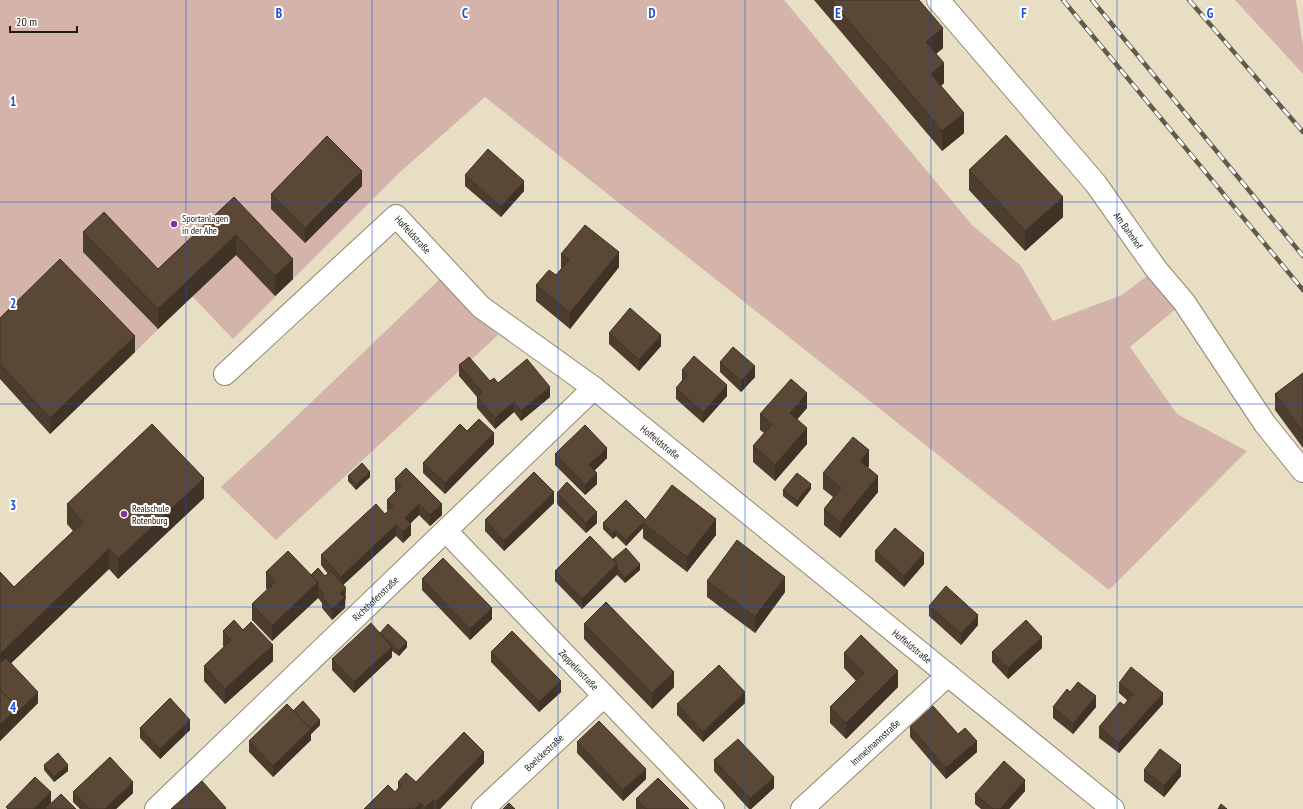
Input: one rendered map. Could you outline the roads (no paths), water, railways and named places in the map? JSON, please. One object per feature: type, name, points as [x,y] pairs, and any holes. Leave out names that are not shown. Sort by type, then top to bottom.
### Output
[{"type":"street","name":"Am Bahnhof","points":[[938,0],[1096,184],[1156,270],[1184,302],[1266,424],[1303,471]]},
{"type":"street","name":"Hoffeldstraße","points":[[225,374],[396,216],[480,308],[594,388],[1113,809]]},
{"type":"street","name":"Richthofenstraße","points":[[156,809],[594,388]]},
{"type":"street","name":"Zeppelinstraße","points":[[446,531],[713,809]]},
{"type":"street","name":"Immelmannstraße","points":[[802,809],[948,675]]},
{"type":"street","name":"Boelckestraße","points":[[483,809],[604,696]]},
{"type":"railway","points":[[1063,0],[1303,290]]},
{"type":"railway","points":[[1092,0],[1303,256]]},
{"type":"railway","points":[[1189,0],[1303,132]]},
{"type":"place","name":"Sportanlagen in der Ahe","points":[[174,224]]},
{"type":"place","name":"Realschule Rotenburg","points":[[124,514]]}]
